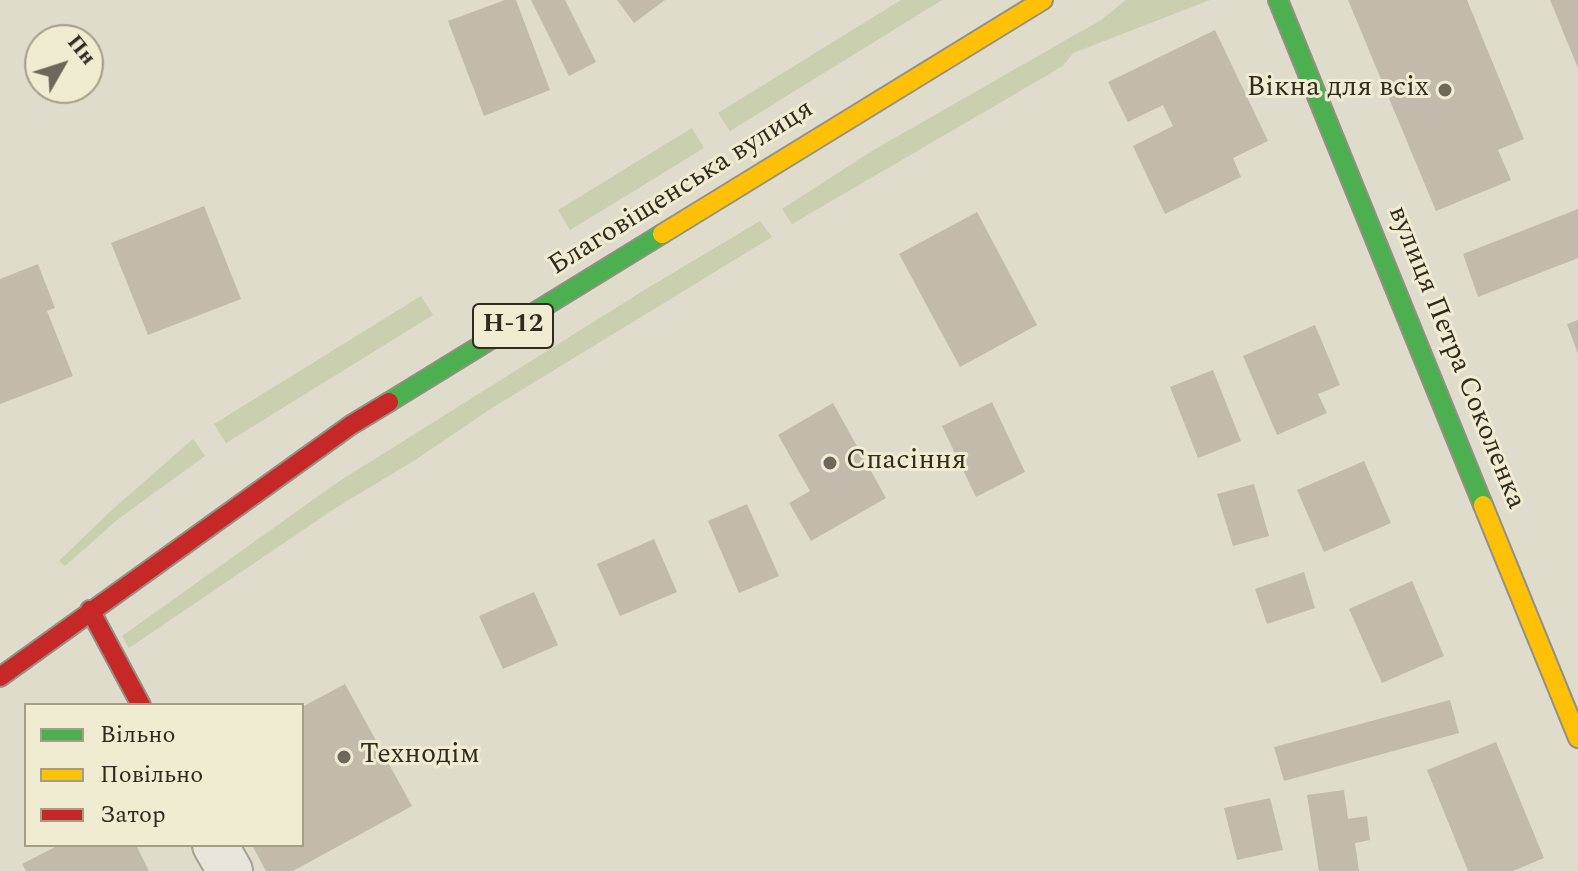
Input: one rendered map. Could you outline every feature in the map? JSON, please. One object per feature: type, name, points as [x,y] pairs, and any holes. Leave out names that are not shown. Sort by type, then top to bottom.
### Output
[{"type":"main road","name":"Благовіщенська вулиця","points":[[0,677],[351,425],[1043,0]]},
{"type":"main road","name":"вулиця Петра Соколенка","points":[[1278,0],[1578,738]]},
{"type":"main road","points":[[90,610],[140,703]]},
{"type":"street","points":[[216,847],[230,871]]},
{"type":"green space","points":[[901,0],[942,0],[730,131],[718,113]]},
{"type":"green space","points":[[1126,0],[1210,0],[1073,53],[1063,66],[792,224],[782,209],[872,151],[1101,20]]},
{"type":"green space","points":[[692,128],[704,148],[570,230],[558,210]]},
{"type":"green space","points":[[760,221],[772,237],[337,507],[129,648],[122,636],[338,482]]},
{"type":"green space","points":[[421,296],[433,315],[226,443],[214,424]]},
{"type":"green space","points":[[193,439],[205,456],[117,520],[65,566],[59,561],[114,508]]},
{"type":"building","points":[[505,0],[516,0],[550,90],[484,116],[448,21]]},
{"type":"building","points":[[531,0],[565,0],[596,62],[569,76]]},
{"type":"building","points":[[617,0],[665,0],[634,23]]},
{"type":"building","name":"Вікна для всіх","points":[[1348,0],[1467,0],[1524,139],[1498,150],[1511,180],[1436,211]]},
{"type":"building","points":[[1550,0],[1578,0],[1578,68]]},
{"type":"building","points":[[1215,30],[1268,141],[1233,158],[1241,177],[1165,214],[1133,146],[1173,126],[1163,105],[1128,122],[1108,82]]},
{"type":"building","points":[[204,206],[241,299],[148,335],[111,243]]},
{"type":"building","points":[[1578,209],[1578,258],[1478,297],[1463,254]]},
{"type":"building","points":[[977,212],[1037,325],[960,367],[899,254]]},
{"type":"building","points":[[38,264],[55,308],[47,311],[73,376],[0,404],[0,279]]},
{"type":"building","points":[[1578,320],[1578,354],[1567,324]]},
{"type":"building","points":[[1315,325],[1340,385],[1318,394],[1327,413],[1277,435],[1243,356]]},
{"type":"building","points":[[1213,370],[1241,441],[1198,458],[1170,387]]},
{"type":"building","points":[[992,402],[1025,472],[976,497],[942,426]]},
{"type":"building","name":"Спасіння","points":[[833,403],[886,498],[811,541],[789,503],[810,491],[778,435]]},
{"type":"building","points":[[1364,461],[1391,523],[1324,552],[1297,490]]},
{"type":"building","points":[[1254,484],[1269,536],[1233,546],[1217,494]]},
{"type":"building","points":[[747,504],[779,576],[739,593],[708,521]]},
{"type":"building","points":[[654,539],[677,592],[620,616],[597,564]]},
{"type":"building","points":[[1304,572],[1315,608],[1267,624],[1255,589]]},
{"type":"building","points":[[1412,581],[1444,656],[1382,683],[1349,609]]},
{"type":"building","points":[[534,592],[558,645],[503,669],[479,616]]},
{"type":"building","name":"Технодім","points":[[345,684],[412,806],[293,871],[266,871],[253,847],[304,847],[304,706]]},
{"type":"building","points":[[1450,700],[1459,733],[1284,781],[1274,747]]},
{"type":"building","points":[[1496,742],[1544,858],[1513,871],[1468,871],[1427,770]]},
{"type":"building","points":[[1344,790],[1348,819],[1367,816],[1370,840],[1355,843],[1359,871],[1319,871],[1307,795]]},
{"type":"building","points":[[1270,798],[1283,850],[1237,860],[1224,808]]},
{"type":"building","points":[[55,847],[137,847],[149,871],[26,871],[22,864]]},
{"type":"traffic: fast","points":[[1278,0],[1483,505]]},
{"type":"traffic: fast","points":[[389,402],[662,234]]},
{"type":"traffic: slow","points":[[662,234],[1043,0]]},
{"type":"traffic: slow","points":[[1483,505],[1578,738]]},
{"type":"traffic: jam","points":[[0,677],[351,425],[389,402]]},
{"type":"traffic: jam","points":[[90,610],[140,703]]},
{"type":"place","name":"Вікна для всіх","points":[[1445,90]]},
{"type":"place","name":"Спасіння","points":[[830,463]]},
{"type":"place","name":"Технодім","points":[[344,757]]}]
